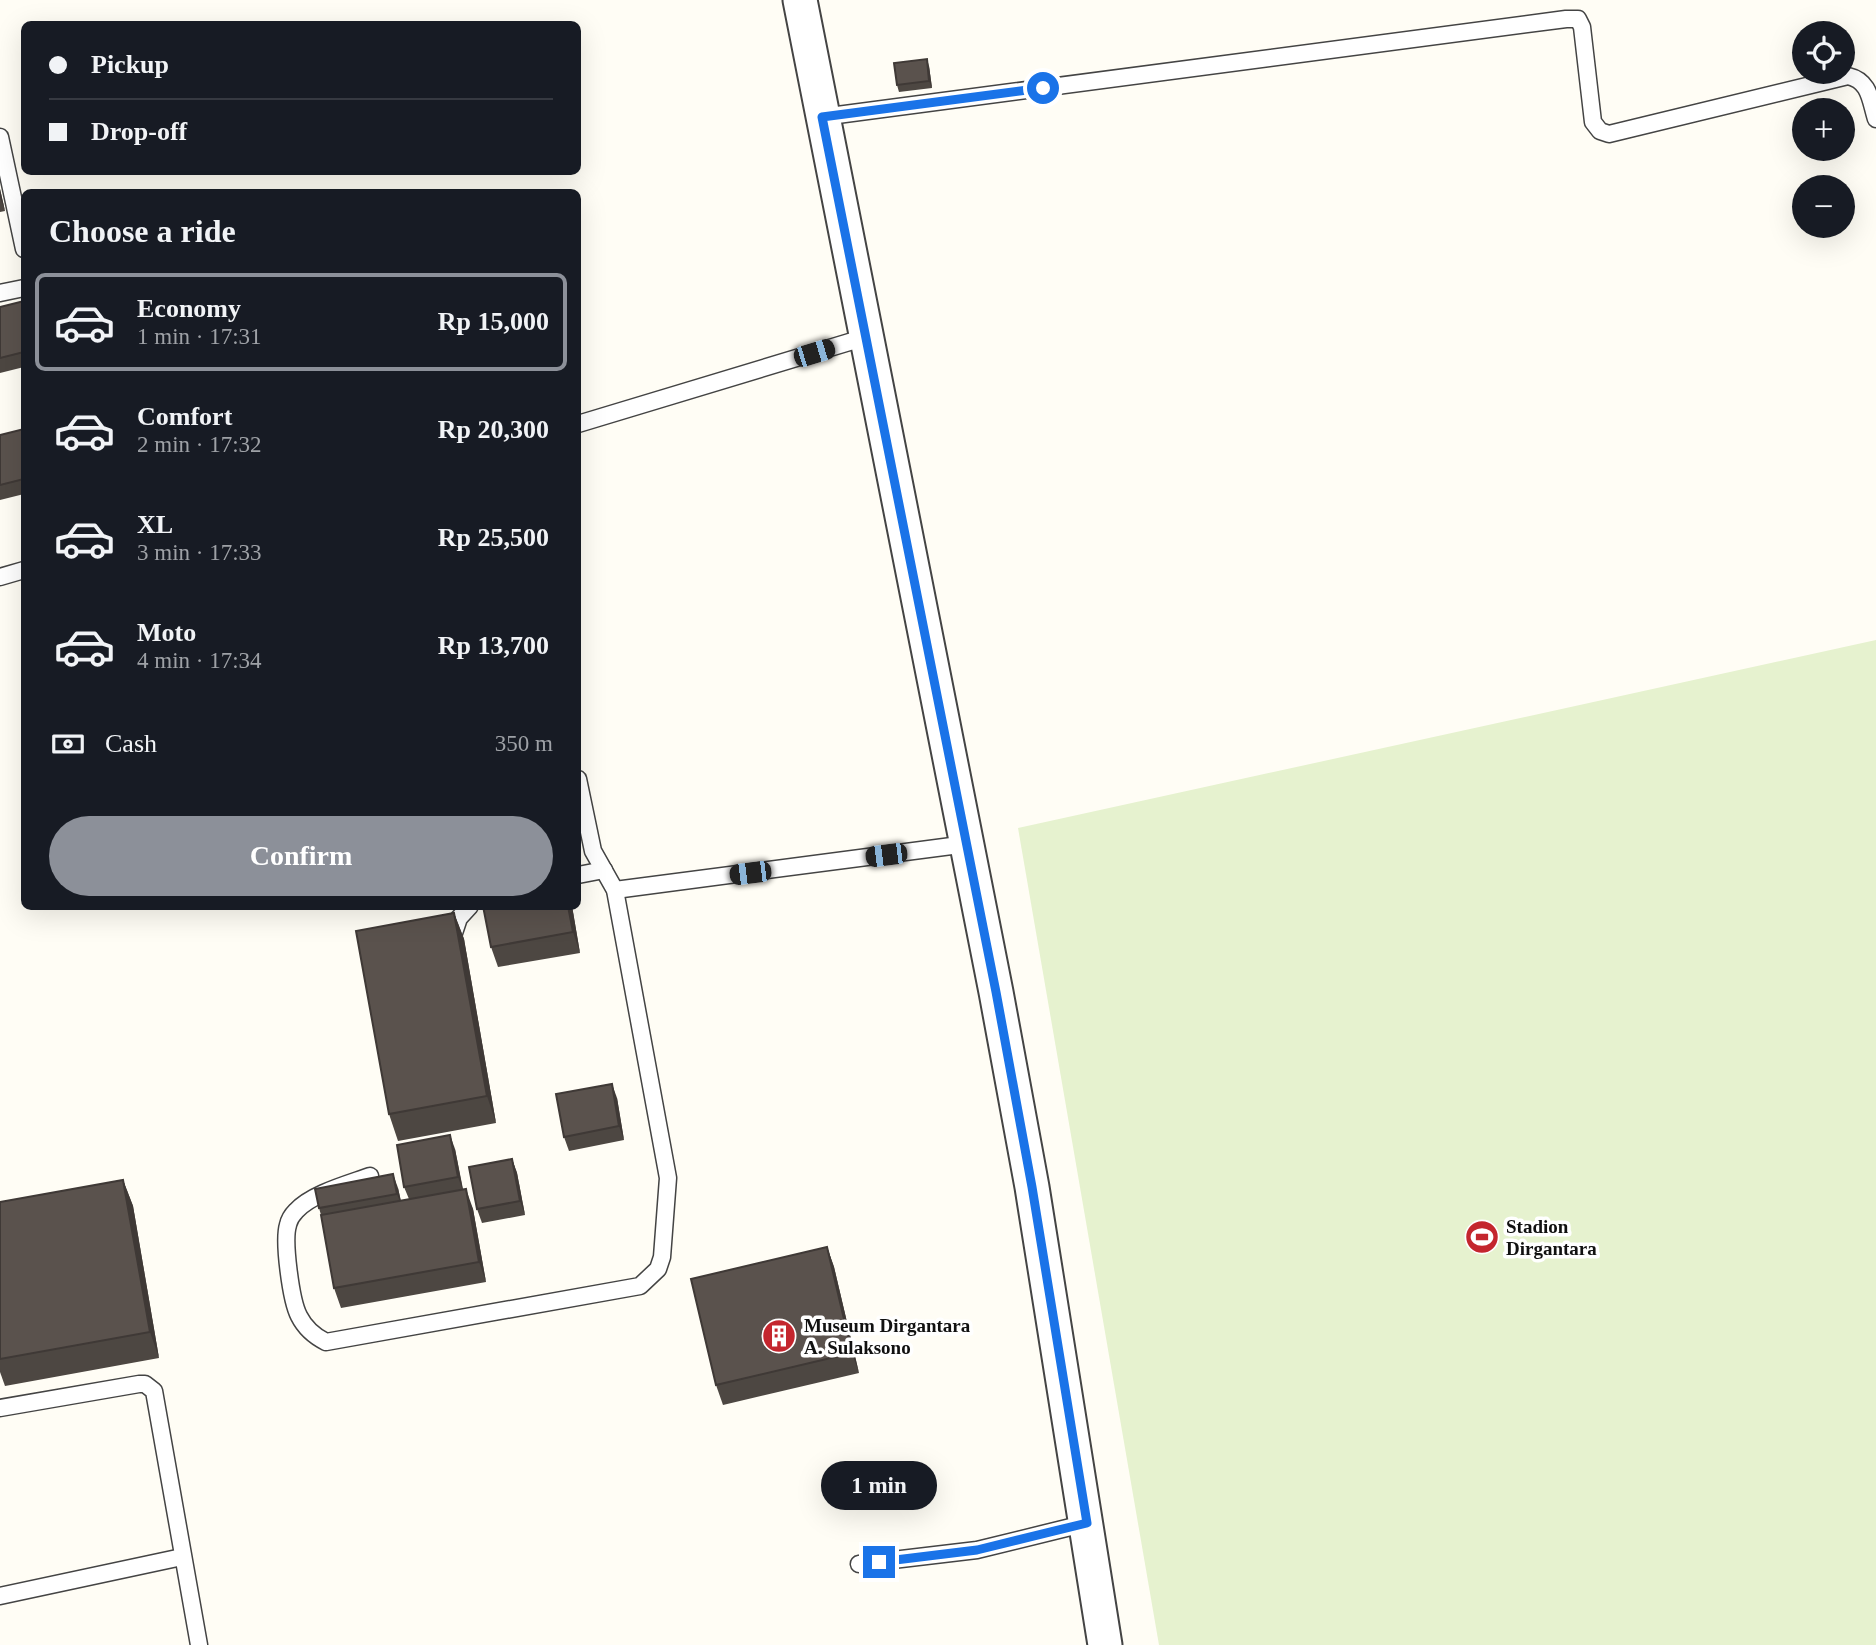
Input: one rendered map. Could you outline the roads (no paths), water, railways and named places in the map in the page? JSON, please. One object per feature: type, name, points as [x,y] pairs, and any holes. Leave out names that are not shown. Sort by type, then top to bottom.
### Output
[{"type":"street","points":[[800,0],[1032,1187],[1105,1645]]},
{"type":"lane","points":[[822,117],[1578,19],[1582,27],[1593,122],[1601,131],[1609,134],[1848,76],[1859,78],[1866,85],[1876,119]]},
{"type":"lane","points":[[0,136],[21,235]]},
{"type":"lane","points":[[0,293],[21,289]]},
{"type":"lane","points":[[581,423],[866,337]]},
{"type":"lane","points":[[0,577],[21,571]]},
{"type":"lane","points":[[370,1175],[304,1203],[287,1226],[286,1258],[297,1314],[317,1338],[326,1342],[640,1286],[658,1269],[662,1257],[668,1178],[615,890],[593,851],[581,808]]},
{"type":"lane","points":[[615,890],[967,844]]},
{"type":"lane","points":[[581,874],[604,870]]},
{"type":"lane","points":[[454,933],[459,918],[466,910]]},
{"type":"lane","points":[[0,1408],[139,1384],[145,1384],[154,1391],[200,1645]]},
{"type":"lane","points":[[859,1564],[977,1550],[1087,1523]]},
{"type":"lane","points":[[0,1596],[182,1557]]},
{"type":"place","name":"Stadion Dirgantara","points":[[1482,1237]]},
{"type":"place","name":"Museum Dirgantara A. Sulaksono","points":[[779,1336]]}]
